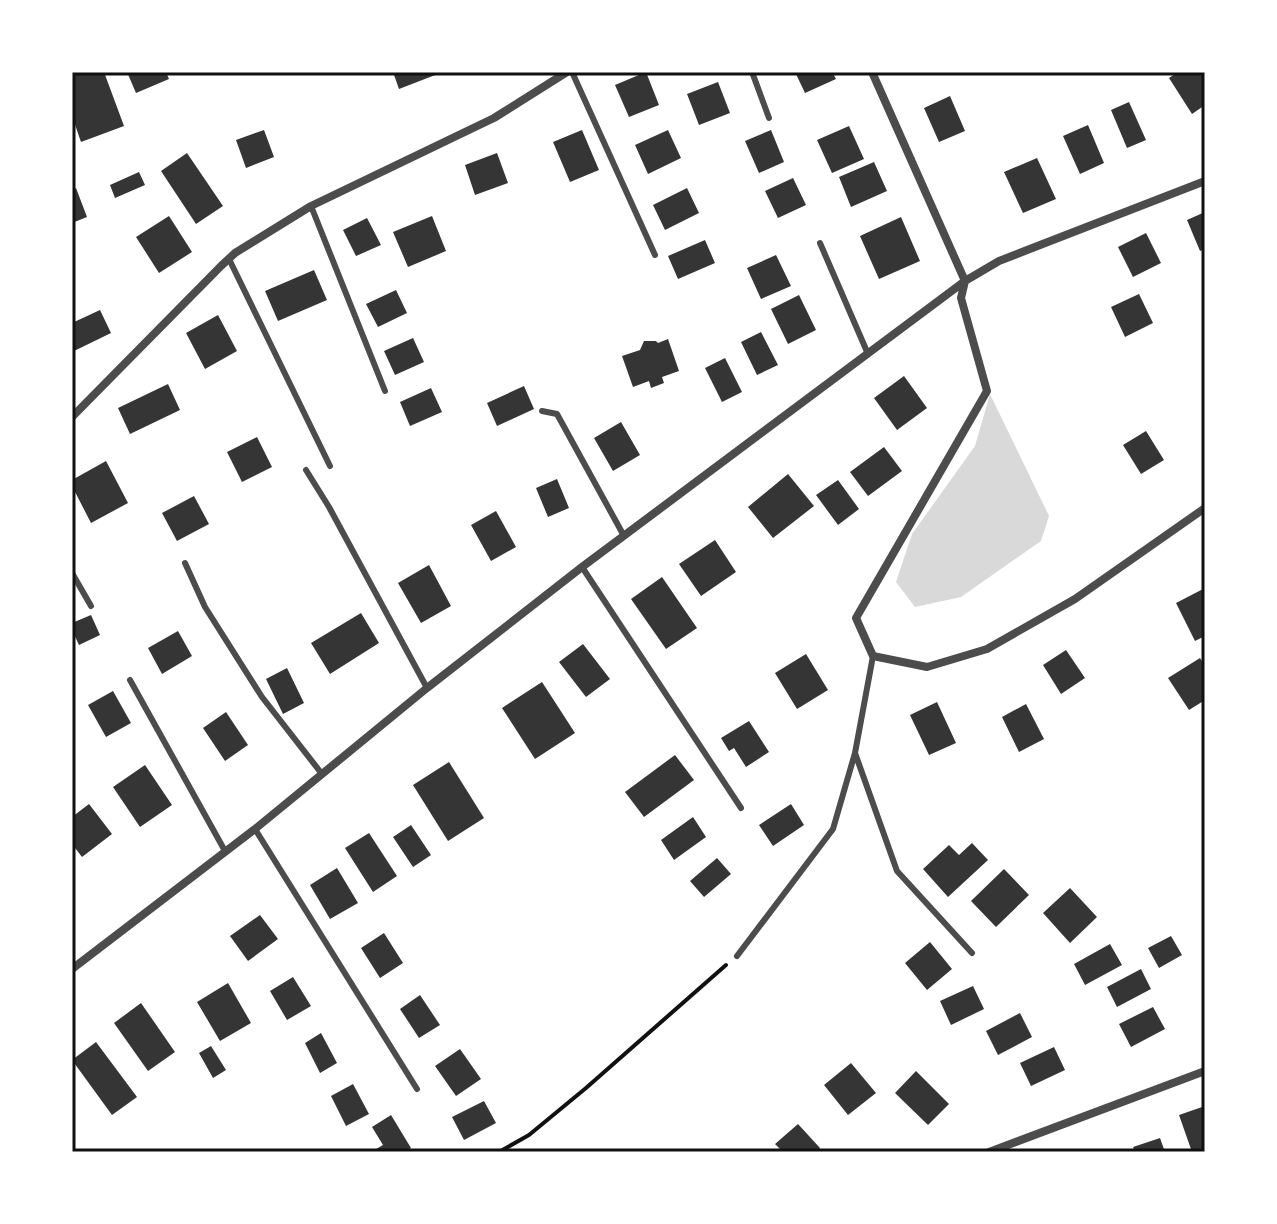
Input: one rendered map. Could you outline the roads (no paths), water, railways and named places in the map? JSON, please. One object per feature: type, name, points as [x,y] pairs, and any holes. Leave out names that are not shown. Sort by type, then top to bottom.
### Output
[{"type":"street","points":[[72,417],[229,259],[311,206],[494,118],[570,72]]},
{"type":"street","points":[[872,72],[965,281],[961,298],[987,391],[856,618],[873,656],[927,667],[987,649],[1075,599],[1205,508]]},
{"type":"street","points":[[72,969],[255,829],[427,688],[582,567],[965,281],[999,261],[1205,181]]},
{"type":"street","points":[[989,1152],[1205,1071]]},
{"type":"lane","points":[[570,72],[655,255]]},
{"type":"lane","points":[[752,72],[769,118]]},
{"type":"lane","points":[[311,206],[385,391]]},
{"type":"lane","points":[[820,243],[868,354]]},
{"type":"lane","points":[[229,259],[330,466]]},
{"type":"lane","points":[[542,411],[557,414],[624,536]]},
{"type":"lane","points":[[306,470],[427,688]]},
{"type":"lane","points":[[185,563],[205,607],[262,697],[322,774]]},
{"type":"lane","points":[[582,567],[741,808]]},
{"type":"lane","points":[[72,573],[91,606]]},
{"type":"lane","points":[[737,956],[833,829],[855,753],[873,656]]},
{"type":"lane","points":[[130,680],[225,851]]},
{"type":"lane","points":[[855,753],[897,871],[972,953]]},
{"type":"lane","points":[[255,829],[417,1089]]}]
